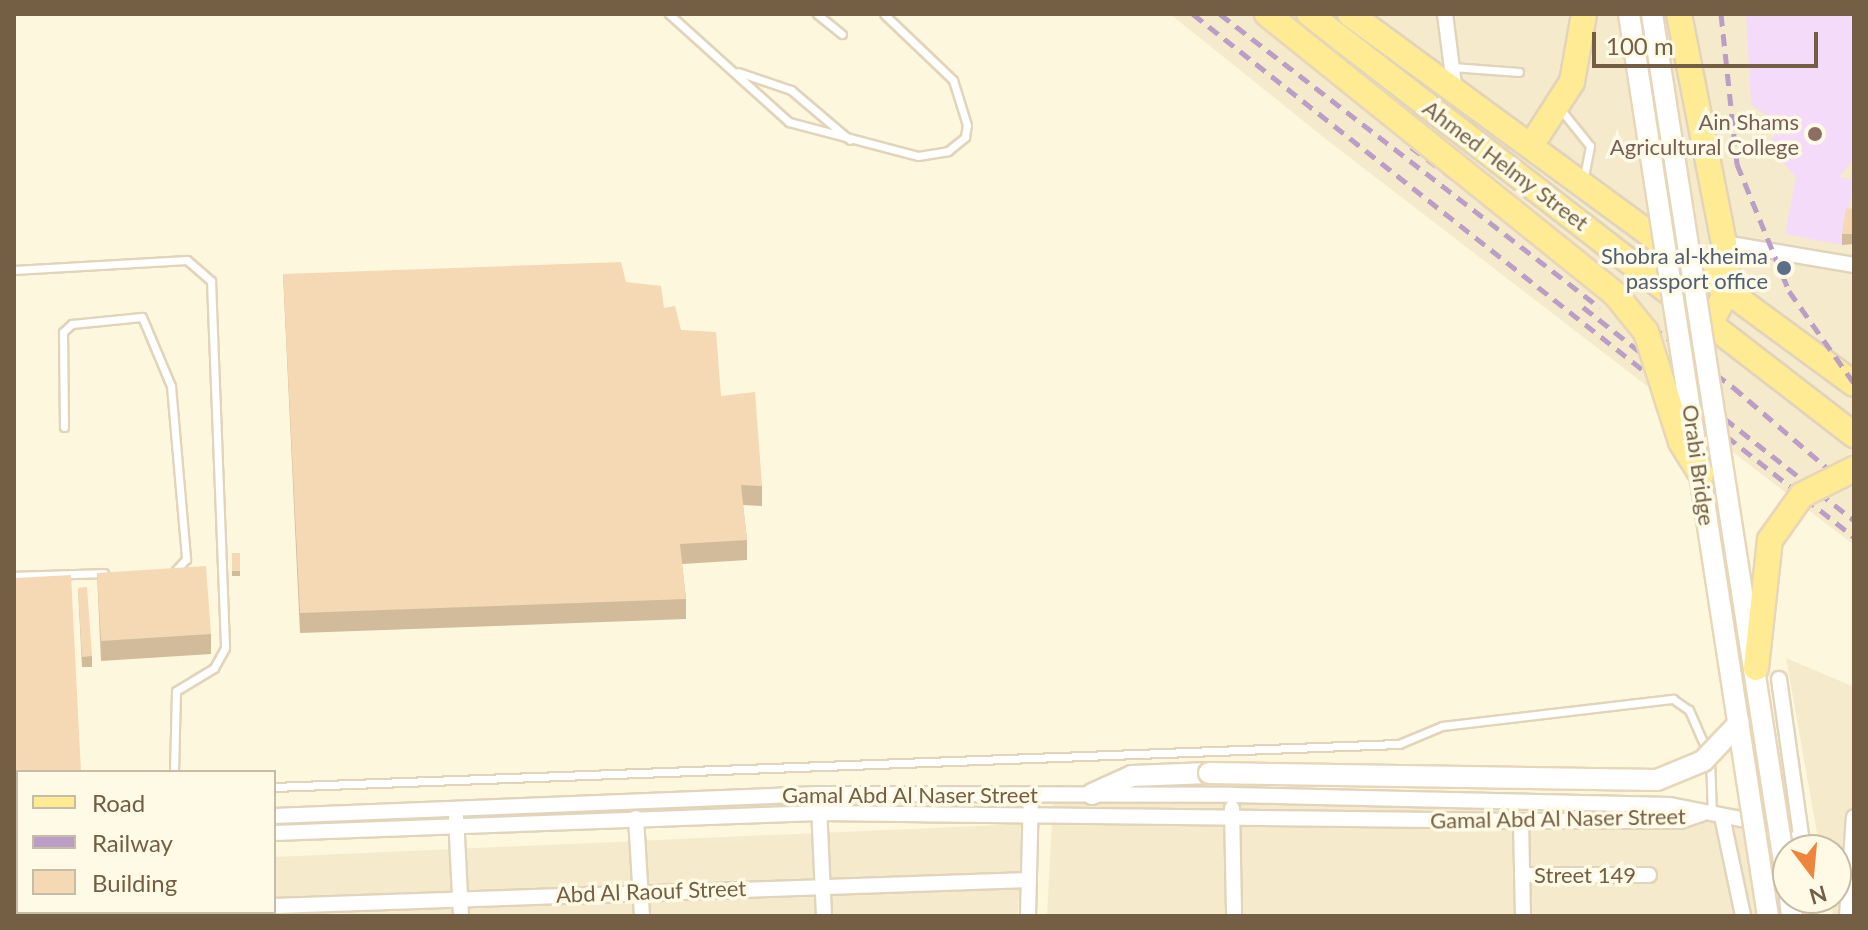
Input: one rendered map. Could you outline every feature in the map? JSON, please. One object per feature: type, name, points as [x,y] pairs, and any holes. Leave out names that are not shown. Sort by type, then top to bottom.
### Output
[{"type":"main road","points":[[1267,14],[1616,295],[1646,332],[1681,442],[1701,474]]},
{"type":"main road","name":"Ahmed Helmy Street","points":[[1309,14],[1854,435]]},
{"type":"main road","name":"Ahmed Helmy Street","points":[[1350,14],[1729,287],[1854,384]]},
{"type":"main road","points":[[1532,144],[1560,108],[1584,14]]},
{"type":"main road","name":"Orabi Bridge","points":[[1629,14],[1768,916]]},
{"type":"main road","name":"Orabi Bridge","points":[[1652,14],[1780,834]]},
{"type":"main road","points":[[1679,14],[1724,243],[1729,287],[1711,322]]},
{"type":"main road","points":[[1756,668],[1770,540],[1802,495],[1854,469]]},
{"type":"main road","points":[[1092,794],[1132,776],[1209,773],[1632,783],[1681,773],[1739,723]]},
{"type":"street","points":[[1445,14],[1455,92]]},
{"type":"street","points":[[1724,243],[1854,265]]},
{"type":"street","points":[[1779,679],[1806,834]]},
{"type":"street","points":[[819,794],[824,916]]},
{"type":"street","name":"Gamal Abd Al Naser Street","points":[[276,816],[819,794],[1232,795],[1670,805],[1712,815]]},
{"type":"street","points":[[1028,916],[1031,794]]},
{"type":"street","points":[[1232,795],[1234,916]]},
{"type":"street","points":[[455,807],[461,916]]},
{"type":"street","name":"Gamal Abd Al Naser Street","points":[[276,833],[819,813],[1521,821],[1680,821],[1712,815]]},
{"type":"street","points":[[1712,815],[1772,834]]},
{"type":"street","points":[[1712,815],[1734,848],[1743,916]]},
{"type":"street","points":[[636,818],[642,916]]},
{"type":"street","points":[[1521,821],[1523,916]]},
{"type":"street","name":"Street 149","points":[[1522,875],[1649,875]]},
{"type":"street","name":"Abd Al Raouf Street","points":[[276,906],[1029,880]]},
{"type":"street","points":[[73,916],[116,914]]},
{"type":"lane","points":[[669,14],[738,72],[755,98],[789,122],[851,141],[929,156],[965,137],[964,109],[945,68],[884,14]]},
{"type":"lane","points":[[817,14],[842,34]]},
{"type":"lane","points":[[1452,67],[1519,72]]},
{"type":"lane","points":[[738,72],[791,90],[851,141]]},
{"type":"lane","points":[[1560,108],[1590,146],[1583,180]]},
{"type":"lane","points":[[14,270],[187,260],[211,281],[225,648],[214,668],[176,691],[174,770]]},
{"type":"lane","points":[[64,427],[63,332],[72,324],[142,317],[171,386],[186,559],[180,569],[155,571]]},
{"type":"lane","points":[[14,576],[124,572]]},
{"type":"lane","points":[[276,787],[1399,744],[1442,726],[1673,699],[1686,706],[1710,758],[1712,815]]},
{"type":"shaded area","points":[[1170,14],[1854,14],[1854,545],[1327,140]]},
{"type":"shaded area","name":"Ain Shams Agricultural College","points":[[1746,14],[1854,14],[1854,159],[1839,177],[1854,180],[1842,245],[1785,234],[1796,177],[1773,152],[1771,140],[1782,127],[1751,104]]},
{"type":"shaded area","points":[[1786,658],[1854,687],[1854,916],[1832,916],[1852,914],[1852,834],[1817,834]]},
{"type":"shaded area","points":[[1053,802],[1766,808],[1772,848],[1772,914],[1782,916],[1047,916]]},
{"type":"shaded area","points":[[1021,824],[1018,916],[14,916],[14,869],[16,914],[276,914],[276,857]]},
{"type":"building","points":[[1846,208],[1854,209],[1854,234],[1842,234]]},
{"type":"building","points":[[621,262],[626,282],[661,286],[664,308],[675,306],[681,330],[716,332],[721,396],[755,392],[762,486],[741,485],[747,540],[680,544],[686,599],[300,613],[283,274]]},
{"type":"building","points":[[232,553],[240,553],[240,571],[232,571]]},
{"type":"building","points":[[206,566],[211,634],[101,641],[97,573]]},
{"type":"building","points":[[71,575],[81,770],[16,770],[14,776],[14,578]]},
{"type":"building","points":[[87,587],[92,656],[82,657],[78,588]]},
{"type":"railway","points":[[1193,14],[1854,537]]},
{"type":"railway","points":[[1220,14],[1600,308]]},
{"type":"railway","points":[[1721,14],[1737,164],[1789,291],[1854,383]]},
{"type":"railway","points":[[1411,147],[1733,387],[1854,491]]},
{"type":"railway","points":[[1583,307],[1854,520]]},
{"type":"place","name":"Ain Shams Agricultural College","points":[[1815,134]]},
{"type":"place","name":"Shobra al-kheima passport office","points":[[1784,268]]}]
